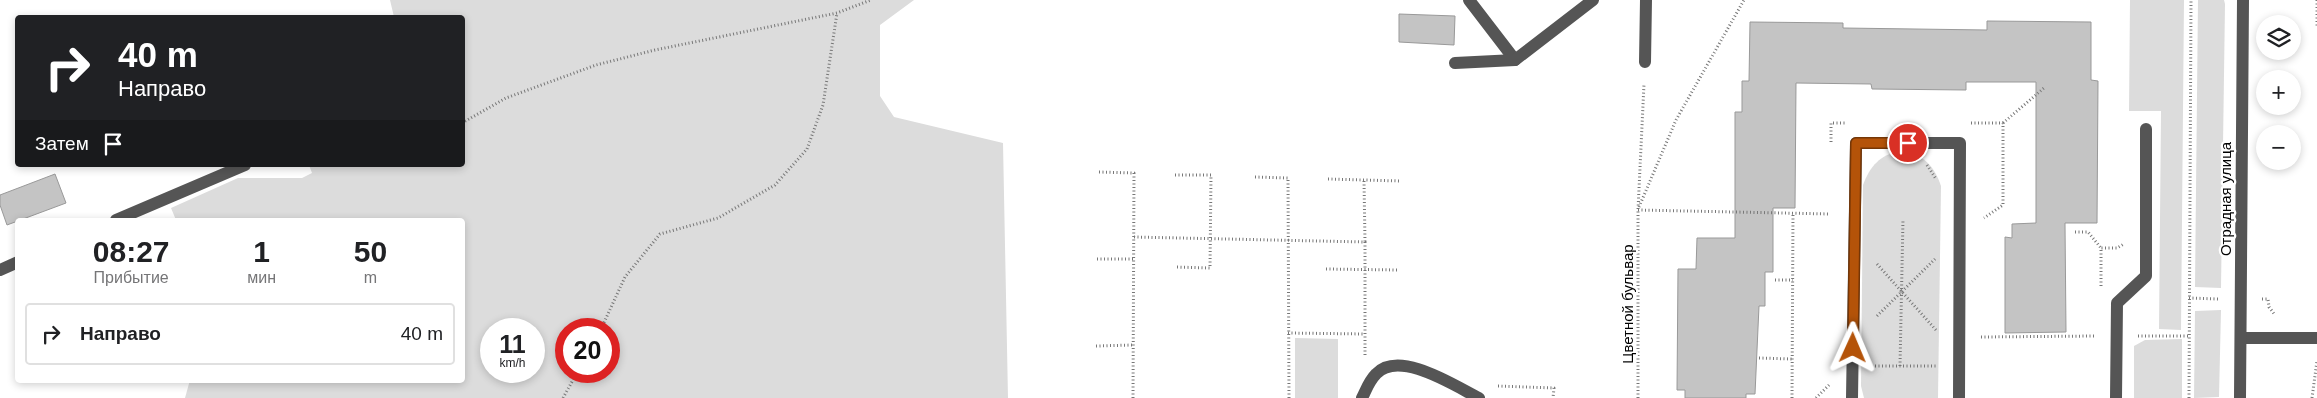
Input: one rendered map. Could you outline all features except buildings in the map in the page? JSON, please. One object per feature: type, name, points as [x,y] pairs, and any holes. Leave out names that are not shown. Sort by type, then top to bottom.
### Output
[{"type":"street","points":[[1469,0],[1516,60]]},
{"type":"street","points":[[1455,63],[1516,60],[1593,0]]},
{"type":"street","points":[[1645,62],[1646,0]]},
{"type":"street","name":"Отрадная улица","points":[[2240,398],[2243,0]]},
{"type":"street","points":[[2116,398],[2117,303],[2146,276],[2146,129]]},
{"type":"street","points":[[1852,398],[1856,143],[1960,143],[1959,398]]},
{"type":"street","points":[[121,218],[240,167]]},
{"type":"street","points":[[0,270],[15,263]]},
{"type":"street","points":[[2241,338],[2317,338]]},
{"type":"street","points":[[1364,396],[1377,373],[1398,364],[1415,368],[1478,397]]},
{"type":"path","points":[[465,121],[506,98],[596,65],[655,50],[838,13],[871,0]]},
{"type":"path","points":[[1744,0],[1676,120],[1638,210],[1830,214]]},
{"type":"path","points":[[2188,398],[2191,0]]},
{"type":"path","points":[[2317,0],[2317,26]]},
{"type":"path","points":[[606,318],[624,277],[660,234],[718,218],[776,185],[807,149],[823,104],[838,13]]},
{"type":"path","name":"Цветной бульвар","points":[[1638,398],[1638,210],[1645,62]]},
{"type":"path","points":[[2002,123],[2044,88]]},
{"type":"path","points":[[1099,172],[1134,173],[1133,398]]},
{"type":"path","points":[[1174,174],[1211,175],[1210,268],[1175,268]]},
{"type":"path","points":[[1255,177],[1288,178],[1289,398]]},
{"type":"path","points":[[1328,179],[1400,181]]},
{"type":"path","points":[[1364,181],[1364,396]]},
{"type":"path","points":[[1792,398],[1793,213]]},
{"type":"path","points":[[1900,366],[1903,219]]},
{"type":"path","points":[[2075,232],[2088,232],[2101,248],[2101,287]]},
{"type":"path","points":[[1134,237],[1365,242]]},
{"type":"path","points":[[2101,248],[2117,248],[2128,238]]},
{"type":"path","points":[[1871,257],[1937,331]]},
{"type":"path","points":[[1870,323],[1938,257]]},
{"type":"path","points":[[1097,259],[1134,259]]},
{"type":"path","points":[[1326,269],[1399,270]]},
{"type":"path","points":[[1775,280],[1793,280]]},
{"type":"path","points":[[1288,333],[1365,334]]},
{"type":"path","points":[[1973,337],[2189,336]]},
{"type":"path","points":[[1096,346],[1133,346]]},
{"type":"path","points":[[1759,358],[1792,359]]},
{"type":"path","points":[[2312,398],[2317,360]]},
{"type":"path","points":[[1873,366],[1937,366]]},
{"type":"path","points":[[563,398],[571,383]]},
{"type":"path","points":[[1478,397],[1477,384],[1554,388],[1554,398]]},
{"type":"shaded area","points":[[390,0],[914,0],[880,25],[880,96],[894,117],[1003,143],[1008,398],[185,398],[189,383],[465,383],[465,218],[175,218],[171,208],[238,178],[302,178],[312,173],[310,167],[465,167],[465,15],[394,15]]},
{"type":"shaded area","points":[[2130,0],[2184,0],[2181,330],[2159,329],[2161,111],[2129,111]]},
{"type":"shaded area","points":[[2198,0],[2224,0],[2225,4],[2221,288],[2195,287]]},
{"type":"shaded area","points":[[1900,151],[1915,154],[1926,161],[1935,172],[1941,186],[1938,398],[1864,398],[1861,386],[1863,185],[1869,172],[1877,162],[1887,155]]},
{"type":"shaded area","points":[[2221,310],[2219,397],[2194,398],[2195,311]]},
{"type":"shaded area","points":[[1295,338],[1338,339],[1338,398],[1295,398]]},
{"type":"shaded area","points":[[2182,339],[2182,398],[2134,398],[2134,346],[2145,340]]},
{"type":"route","points":[[1853,348],[1856,143],[1908,143]]}]
